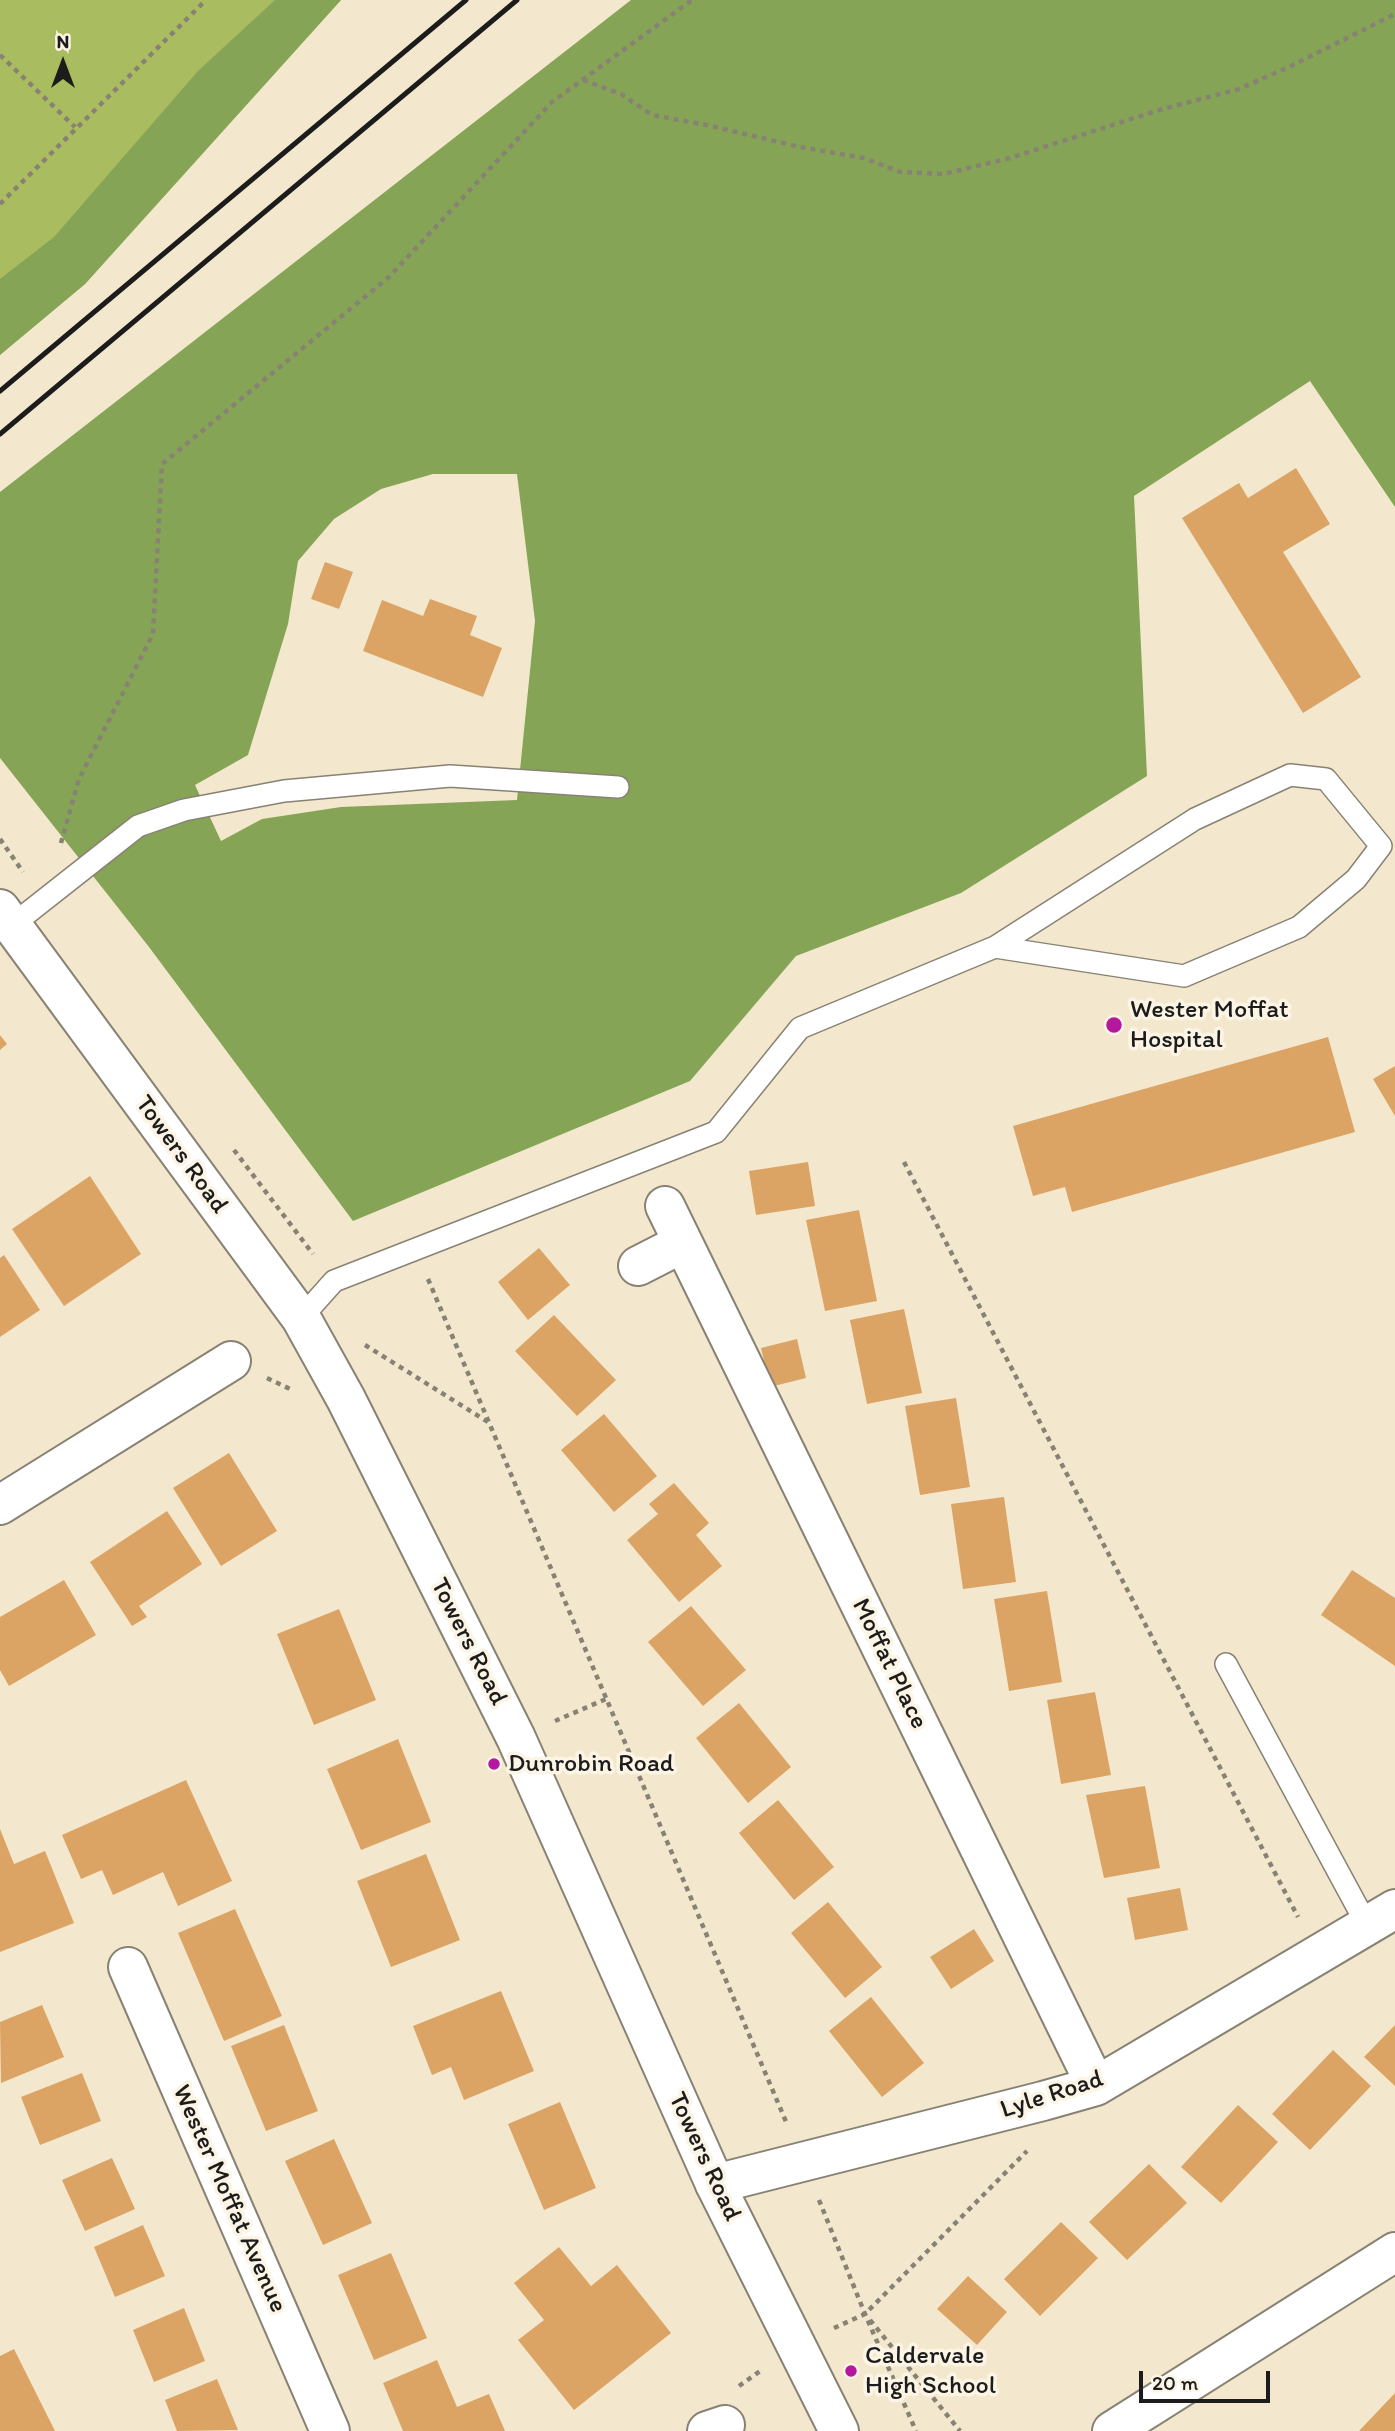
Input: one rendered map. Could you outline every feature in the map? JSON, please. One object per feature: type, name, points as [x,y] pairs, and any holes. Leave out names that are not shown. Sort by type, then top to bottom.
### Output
[{"type":"street","name":"Towers Road","points":[[6,917],[301,1318],[345,1399],[516,1738],[715,2184],[839,2431]]},
{"type":"street","name":"Moffat Place","points":[[665,1206],[1096,2086]]},
{"type":"street","points":[[638,1266],[683,1243]]},
{"type":"street","points":[[0,1505],[232,1361]]},
{"type":"street","name":"Lyle Road","points":[[715,2184],[1096,2086],[1381,1917]]},
{"type":"street","name":"Wester Moffat Avenue","points":[[128,1967],[330,2431]]},
{"type":"street","points":[[1112,2431],[1395,2252]]},
{"type":"lane","points":[[301,1318],[334,1281],[716,1132],[800,1028],[995,947],[1195,819],[1290,775],[1325,779],[1381,846],[1356,879],[1299,927],[1184,976],[995,947]]},
{"type":"lane","points":[[6,917],[45,901],[138,827],[184,810],[284,791],[450,776],[618,787]]},
{"type":"lane","points":[[1226,1664],[1381,1917]]},
{"type":"path","points":[[0,205],[75,127],[205,0]]},
{"type":"path","points":[[45,901],[79,779],[152,634],[162,464],[389,277],[552,102],[692,0]]},
{"type":"path","points":[[582,80],[621,94],[652,115],[707,124],[800,147],[864,158],[900,172],[944,174],[1010,158],[1158,110],[1239,89],[1395,14]]},
{"type":"path","points":[[0,55],[75,127]]},
{"type":"path","points":[[904,1162],[1319,1954]]},
{"type":"path","points":[[415,1249],[916,2431]]},
{"type":"path","points":[[361,1342],[489,1422]]},
{"type":"path","points":[[516,1738],[606,1699]]},
{"type":"path","points":[[865,2314],[1033,2144],[1043,2101]]},
{"type":"path","points":[[865,2314],[960,2431]]},
{"type":"green space","points":[[0,0],[341,0],[85,284],[0,355]]},
{"type":"green space","points":[[275,0],[341,0],[85,284],[0,355],[0,279],[54,237],[198,71]]},
{"type":"green space","points":[[631,0],[1395,0],[1395,507],[1310,381],[1134,496],[1147,776],[961,893],[796,956],[690,1081],[353,1221],[149,947],[0,758],[0,492]],"holes":[[[433,474],[517,474],[535,621],[517,800],[341,807],[262,819],[221,841],[195,785],[248,755],[288,624],[298,561],[334,519],[381,489]]]},
{"type":"building","points":[[1296,468],[1330,524],[1283,552],[1361,677],[1303,713],[1182,518],[1239,483],[1248,498]]},
{"type":"building","points":[[325,562],[353,572],[339,609],[311,599]]},
{"type":"building","points":[[430,599],[477,616],[470,635],[502,648],[483,697],[363,651],[382,600],[423,616]]},
{"type":"building","points":[[0,1035],[7,1044],[0,1050]]},
{"type":"building","points":[[1328,1037],[1355,1132],[1072,1212],[1065,1187],[1033,1196],[1013,1126]]},
{"type":"building","points":[[1395,1066],[1395,1116],[1373,1079]]},
{"type":"building","points":[[808,1162],[815,1206],[756,1215],[749,1171]]},
{"type":"building","points":[[90,1176],[141,1254],[64,1306],[12,1229]]},
{"type":"building","points":[[859,1210],[877,1301],[825,1311],[806,1220]]},
{"type":"building","points":[[539,1248],[570,1285],[528,1320],[498,1282]]},
{"type":"building","points":[[4,1255],[40,1310],[0,1337],[0,1258]]},
{"type":"building","points":[[904,1309],[922,1393],[867,1404],[850,1320]]},
{"type":"building","points":[[554,1315],[616,1380],[577,1416],[515,1351]]},
{"type":"building","points":[[797,1339],[806,1378],[770,1387],[761,1348]]},
{"type":"building","points":[[956,1398],[970,1487],[920,1495],[905,1406]]},
{"type":"building","points":[[604,1414],[657,1476],[614,1512],[561,1450]]},
{"type":"building","points":[[229,1453],[277,1531],[221,1566],[173,1488]]},
{"type":"building","points":[[674,1483],[709,1523],[696,1535],[722,1566],[679,1602],[627,1540],[658,1514],[649,1504]]},
{"type":"building","points":[[1004,1497],[1016,1582],[963,1589],[951,1504]]},
{"type":"building","points":[[167,1511],[202,1564],[139,1606],[147,1617],[132,1626],[90,1562]]},
{"type":"building","points":[[1352,1570],[1395,1598],[1395,1666],[1321,1615]]},
{"type":"building","points":[[64,1580],[96,1635],[9,1686],[0,1670],[0,1617]]},
{"type":"building","points":[[1047,1591],[1062,1682],[1009,1691],[994,1599]]},
{"type":"building","points":[[691,1606],[746,1670],[703,1706],[648,1642]]},
{"type":"building","points":[[339,1609],[376,1700],[314,1725],[277,1634]]},
{"type":"building","points":[[1095,1692],[1111,1775],[1061,1784],[1047,1700]]},
{"type":"building","points":[[739,1703],[791,1767],[748,1803],[696,1738]]},
{"type":"building","points":[[398,1739],[431,1822],[361,1850],[327,1769]]},
{"type":"building","points":[[186,1780],[232,1881],[178,1906],[163,1872],[113,1895],[102,1870],[81,1879],[62,1835]]},
{"type":"building","points":[[1145,1786],[1160,1868],[1104,1878],[1086,1795]]},
{"type":"building","points":[[778,1800],[834,1867],[794,1900],[739,1833]]},
{"type":"building","points":[[0,1829],[14,1864],[45,1851],[74,1923],[0,1952]]},
{"type":"building","points":[[426,1854],[460,1940],[391,1967],[357,1881]]},
{"type":"building","points":[[1180,1888],[1188,1930],[1135,1940],[1127,1898]]},
{"type":"building","points":[[828,1902],[882,1967],[845,1998],[791,1933]]},
{"type":"building","points":[[235,1909],[282,2016],[224,2041],[178,1933]]},
{"type":"building","points":[[974,1929],[994,1961],[951,1989],[930,1957]]},
{"type":"building","points":[[501,1991],[534,2071],[464,2100],[451,2067],[432,2075],[413,2026]]},
{"type":"building","points":[[871,1997],[924,2063],[882,2097],[829,2031]]},
{"type":"building","points":[[42,2005],[64,2057],[1,2083],[0,2022]]},
{"type":"building","points":[[284,2025],[318,2111],[266,2131],[231,2046]]},
{"type":"building","points":[[1395,2025],[1395,2086],[1364,2057]]},
{"type":"building","points":[[1333,2050],[1371,2086],[1310,2150],[1272,2114]]},
{"type":"building","points":[[82,2073],[101,2121],[40,2145],[21,2097]]},
{"type":"building","points":[[560,2102],[596,2188],[544,2210],[508,2124]]},
{"type":"building","points":[[1238,2105],[1278,2142],[1221,2203],[1181,2167]]},
{"type":"building","points":[[334,2139],[372,2223],[323,2245],[285,2161]]},
{"type":"building","points":[[112,2158],[135,2209],[85,2231],[62,2180]]},
{"type":"building","points":[[1149,2164],[1187,2203],[1127,2260],[1089,2222]]},
{"type":"building","points":[[1061,2222],[1098,2258],[1040,2316],[1004,2279]]},
{"type":"building","points":[[143,2225],[165,2276],[115,2297],[94,2247]]},
{"type":"building","points":[[559,2247],[591,2286],[617,2265],[671,2333],[574,2410],[518,2340],[544,2320],[514,2283]]},
{"type":"building","points":[[391,2253],[427,2338],[374,2360],[338,2275]]},
{"type":"building","points":[[968,2276],[1007,2312],[977,2345],[937,2309]]},
{"type":"building","points":[[184,2308],[205,2361],[154,2382],[133,2330]]},
{"type":"building","points":[[14,2349],[55,2431],[0,2431],[0,2356]]},
{"type":"building","points":[[437,2360],[457,2407],[489,2394],[505,2431],[403,2431],[383,2383]]},
{"type":"building","points":[[217,2379],[238,2430],[177,2431],[165,2400]]},
{"type":"building","points":[[1395,2393],[1395,2431],[1359,2431]]},
{"type":"railway","points":[[0,391],[466,0]]},
{"type":"railway","points":[[0,434],[517,0]]},
{"type":"place","name":"Wester Moffat Hospital","points":[[1114,1025]]},
{"type":"place","name":"Dunrobin Road","points":[[494,1764]]},
{"type":"place","name":"Caldervale High School","points":[[851,2371]]}]
